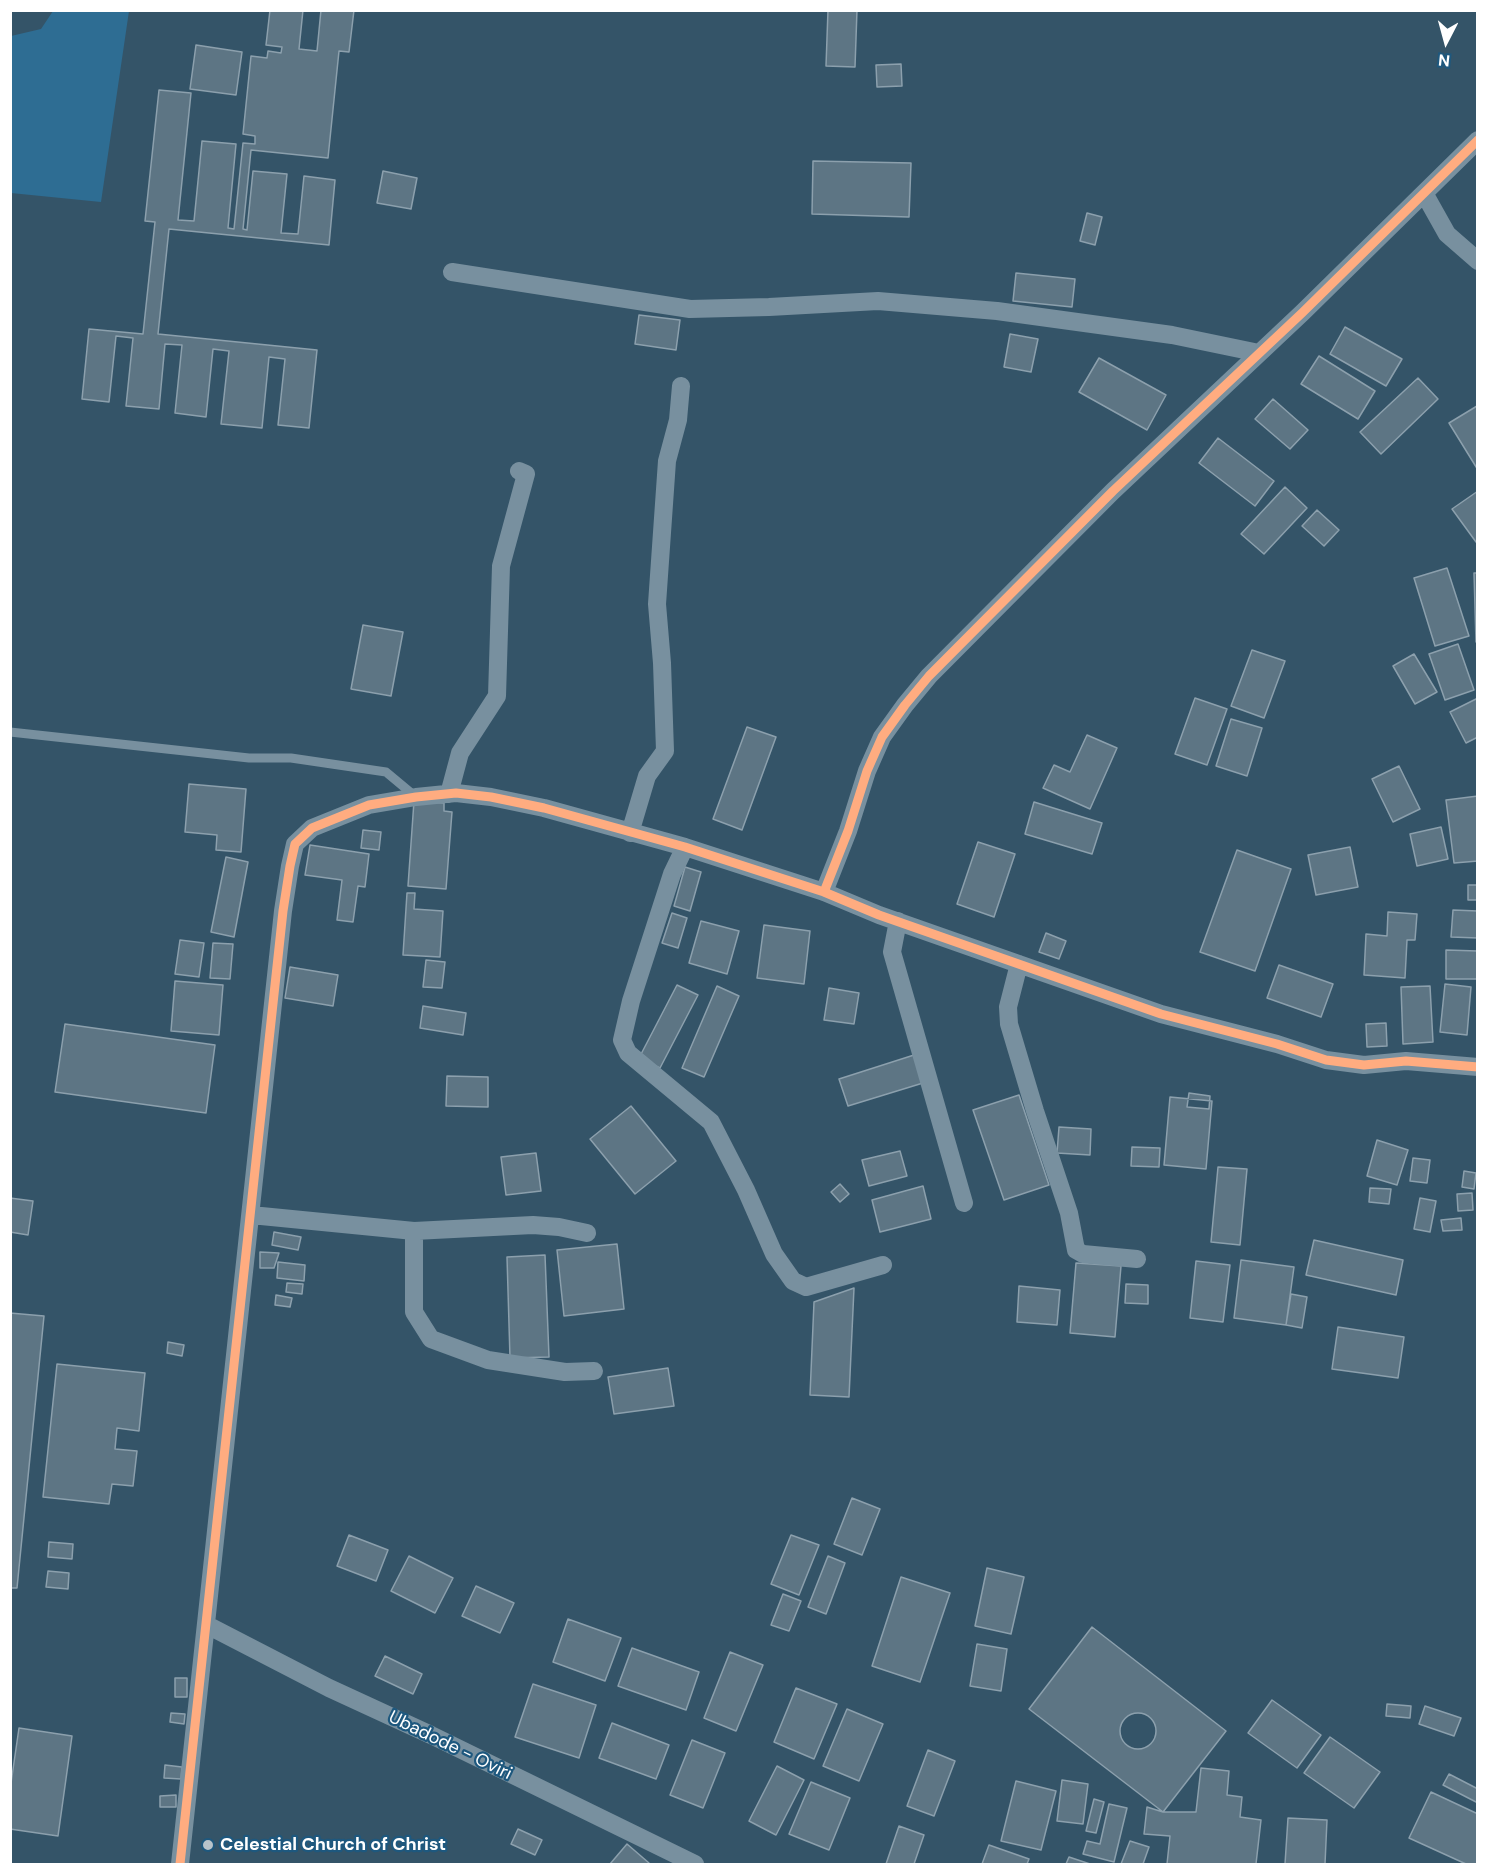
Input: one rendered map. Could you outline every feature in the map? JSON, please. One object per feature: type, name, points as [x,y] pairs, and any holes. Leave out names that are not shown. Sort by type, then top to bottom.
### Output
[{"type":"street","points":[[824,892],[848,831],[867,771],[882,737],[929,676],[1113,491],[1478,140]]},
{"type":"street","points":[[1424,193],[1447,234],[1478,261]]},
{"type":"street","points":[[452,272],[690,309],[769,308],[878,301],[998,311],[1172,335],[1259,353]]},
{"type":"street","points":[[630,833],[647,776],[665,751],[657,604],[667,461],[678,420],[681,386]]},
{"type":"street","points":[[449,794],[460,753],[497,696],[501,566],[526,474],[519,471]]},
{"type":"street","points":[[180,1864],[283,911],[295,844],[312,828],[369,805],[416,796],[449,794],[491,797],[543,808],[685,847],[824,892],[898,921],[1161,1014],[1277,1044],[1326,1060],[1364,1065],[1406,1061],[1478,1067]]},
{"type":"street","points":[[685,847],[672,874],[631,1001],[622,1040],[628,1053],[711,1122],[746,1190],[774,1254],[793,1281],[806,1287],[883,1265]]},
{"type":"street","points":[[898,921],[892,952],[964,1203]]},
{"type":"street","points":[[1019,964],[1008,1007],[1009,1024],[1069,1213],[1076,1251],[1083,1254],[1137,1259]]},
{"type":"street","points":[[250,1215],[414,1231],[533,1225],[559,1227],[587,1233]]},
{"type":"street","points":[[414,1231],[414,1312],[431,1339],[488,1360],[565,1372],[594,1371]]},
{"type":"street","name":"Ubadode - Oviri","points":[[207,1625],[329,1688],[431,1735],[695,1864]]},
{"type":"lane","points":[[10,732],[249,758],[291,758],[386,772],[416,796]]},
{"type":"shaded area","points":[[53,11],[129,11],[101,202],[11,193],[11,36],[41,29]]},
{"type":"building","points":[[270,10],[303,10],[299,49],[317,51],[321,10],[354,10],[349,52],[339,51],[328,158],[251,150],[243,229],[247,230],[253,171],[287,174],[281,233],[298,234],[304,176],[335,180],[329,245],[169,229],[158,334],[317,350],[309,428],[278,425],[285,359],[269,357],[262,428],[221,424],[229,351],[213,349],[206,417],[175,413],[182,345],[165,344],[159,409],[126,406],[133,338],[116,336],[109,402],[82,399],[89,329],[143,334],[155,222],[145,221],[159,90],[191,93],[178,220],[194,221],[202,141],[236,144],[228,228],[234,229],[243,143],[255,144],[255,136],[243,134],[251,56],[267,58],[268,51],[281,53],[282,47],[266,45]]},
{"type":"building","points":[[828,10],[857,10],[855,67],[826,66]]},
{"type":"building","points":[[196,45],[242,52],[236,95],[190,89]]},
{"type":"building","points":[[901,64],[902,86],[877,87],[876,65]]},
{"type":"building","points":[[813,161],[911,163],[909,217],[812,214]]},
{"type":"building","points":[[383,171],[417,178],[411,209],[377,203]]},
{"type":"building","points":[[1087,213],[1102,217],[1095,245],[1080,241]]},
{"type":"building","points":[[1016,273],[1075,279],[1072,307],[1013,301]]},
{"type":"building","points":[[639,315],[680,320],[676,350],[635,344]]},
{"type":"building","points":[[1345,327],[1402,359],[1386,386],[1330,354]]},
{"type":"building","points":[[1010,334],[1038,339],[1031,372],[1004,367]]},
{"type":"building","points":[[1319,356],[1375,391],[1358,419],[1301,384]]},
{"type":"building","points":[[1099,358],[1166,395],[1147,430],[1079,392]]},
{"type":"building","points":[[1418,378],[1438,399],[1381,454],[1360,432]]},
{"type":"building","points":[[1273,399],[1308,430],[1290,449],[1255,419]]},
{"type":"building","points":[[1478,407],[1478,470],[1449,423]]},
{"type":"building","points":[[1218,438],[1274,481],[1255,506],[1199,463]]},
{"type":"building","points":[[1285,487],[1307,508],[1264,554],[1241,534]]},
{"type":"building","points":[[1478,491],[1478,541],[1476,542],[1452,509]]},
{"type":"building","points":[[1317,510],[1339,530],[1324,546],[1302,526]]},
{"type":"building","points":[[1447,568],[1469,636],[1435,646],[1414,578]]},
{"type":"building","points":[[1474,573],[1478,573],[1478,642],[1476,642]]},
{"type":"building","points":[[363,625],[403,632],[391,696],[351,689]]},
{"type":"building","points":[[1458,644],[1474,690],[1445,700],[1429,654]]},
{"type":"building","points":[[1252,650],[1285,661],[1264,718],[1231,706]]},
{"type":"building","points":[[1414,654],[1437,692],[1415,704],[1393,666]]},
{"type":"building","points":[[1195,698],[1227,709],[1207,765],[1175,754]]},
{"type":"building","points":[[1478,698],[1478,737],[1466,743],[1450,712]]},
{"type":"building","points":[[1231,719],[1262,728],[1247,776],[1216,766]]},
{"type":"building","points":[[747,727],[776,737],[742,830],[713,819]]},
{"type":"building","points":[[1087,735],[1117,748],[1090,809],[1043,788],[1054,765],[1070,772]]},
{"type":"building","points":[[1399,766],[1420,809],[1393,822],[1372,779]]},
{"type":"building","points":[[189,784],[246,789],[241,852],[216,850],[217,835],[185,832]]},
{"type":"building","points":[[1478,796],[1478,861],[1454,863],[1446,800]]},
{"type":"building","points":[[414,801],[444,803],[444,811],[452,812],[446,889],[408,886]]},
{"type":"building","points":[[1034,802],[1102,823],[1092,854],[1025,834]]},
{"type":"building","points":[[1441,827],[1448,859],[1417,866],[1410,834]]},
{"type":"building","points":[[363,830],[381,832],[379,850],[361,848]]},
{"type":"building","points":[[978,842],[1015,854],[994,917],[957,904]]},
{"type":"building","points":[[310,845],[369,854],[365,887],[358,886],[353,922],[337,920],[342,880],[305,875]]},
{"type":"building","points":[[1350,847],[1358,887],[1316,895],[1308,855]]},
{"type":"building","points":[[1237,850],[1291,869],[1255,971],[1200,952]]},
{"type":"building","points":[[226,857],[248,862],[234,937],[211,932]]},
{"type":"building","points":[[685,867],[701,872],[690,911],[674,906]]},
{"type":"building","points":[[1468,885],[1478,885],[1478,900],[1468,900]]},
{"type":"building","points":[[407,893],[415,893],[414,909],[443,911],[440,957],[403,955]]},
{"type":"building","points":[[1453,910],[1478,911],[1478,938],[1451,937]]},
{"type":"building","points":[[1388,912],[1417,914],[1415,940],[1407,940],[1405,978],[1364,975],[1366,934],[1387,936]]},
{"type":"building","points":[[672,913],[687,918],[678,948],[662,943]]},
{"type":"building","points":[[701,921],[739,931],[727,974],[689,963]]},
{"type":"building","points":[[764,925],[810,931],[804,984],[757,978]]},
{"type":"building","points":[[1046,933],[1066,941],[1059,959],[1039,952]]},
{"type":"building","points":[[180,940],[204,943],[199,977],[175,974]]},
{"type":"building","points":[[213,943],[233,944],[230,979],[210,978]]},
{"type":"building","points":[[1446,950],[1478,951],[1478,979],[1446,979]]},
{"type":"building","points":[[426,960],[445,962],[442,988],[423,987]]},
{"type":"building","points":[[1279,965],[1333,984],[1321,1017],[1267,998]]},
{"type":"building","points":[[290,967],[338,975],[333,1006],[285,998]]},
{"type":"building","points":[[175,981],[223,985],[219,1035],[171,1031]]},
{"type":"building","points":[[1445,984],[1471,987],[1467,1035],[1440,1032]]},
{"type":"building","points":[[677,985],[698,995],[660,1068],[639,1058]]},
{"type":"building","points":[[717,986],[739,996],[704,1077],[682,1068]]},
{"type":"building","points":[[1430,986],[1433,1042],[1403,1044],[1401,987]]},
{"type":"building","points":[[829,988],[859,993],[854,1024],[824,1020]]},
{"type":"building","points":[[423,1006],[466,1013],[463,1035],[420,1028]]},
{"type":"building","points":[[1386,1023],[1387,1046],[1367,1047],[1366,1024]]},
{"type":"building","points":[[65,1024],[215,1045],[206,1113],[55,1092]]},
{"type":"building","points":[[914,1055],[923,1083],[848,1106],[839,1079]]},
{"type":"building","points":[[447,1076],[488,1077],[488,1107],[446,1106]]},
{"type":"building","points":[[1189,1093],[1210,1096],[1209,1109],[1187,1107]]},
{"type":"building","points":[[1019,1095],[1049,1185],[1004,1200],[973,1110]]},
{"type":"building","points":[[1170,1097],[1212,1101],[1206,1169],[1164,1165]]},
{"type":"building","points":[[631,1106],[676,1161],[635,1194],[590,1139]]},
{"type":"building","points":[[1059,1127],[1091,1129],[1090,1155],[1057,1153]]},
{"type":"building","points":[[1377,1140],[1408,1150],[1397,1185],[1367,1176]]},
{"type":"building","points":[[1132,1147],[1160,1148],[1159,1167],[1131,1166]]},
{"type":"building","points":[[900,1151],[907,1176],[869,1186],[862,1160]]},
{"type":"building","points":[[536,1153],[541,1191],[506,1195],[501,1157]]},
{"type":"building","points":[[1413,1158],[1430,1160],[1427,1183],[1410,1181]]},
{"type":"building","points":[[1218,1167],[1247,1169],[1240,1245],[1211,1242]]},
{"type":"building","points":[[1464,1171],[1476,1173],[1474,1189],[1462,1187]]},
{"type":"building","points":[[840,1184],[849,1194],[840,1202],[831,1192]]},
{"type":"building","points":[[923,1186],[931,1219],[880,1232],[872,1200]]},
{"type":"building","points":[[1370,1188],[1391,1189],[1389,1204],[1369,1202]]},
{"type":"building","points":[[1472,1193],[1473,1210],[1458,1211],[1457,1194]]},
{"type":"building","points":[[10,1198],[33,1201],[28,1235],[10,1232]]},
{"type":"building","points":[[1420,1198],[1436,1201],[1430,1232],[1414,1229]]},
{"type":"building","points":[[1461,1218],[1462,1230],[1443,1231],[1441,1220]]},
{"type":"building","points":[[274,1232],[301,1237],[298,1250],[272,1245]]},
{"type":"building","points":[[1314,1240],[1403,1260],[1396,1295],[1306,1275]]},
{"type":"building","points":[[617,1244],[624,1309],[564,1316],[557,1250]]},
{"type":"building","points":[[260,1252],[279,1253],[274,1268],[260,1268]]},
{"type":"building","points":[[545,1255],[549,1357],[510,1358],[507,1257]]},
{"type":"building","points":[[1241,1260],[1294,1267],[1286,1325],[1234,1318]]},
{"type":"building","points":[[1196,1261],[1230,1265],[1223,1322],[1190,1318]]},
{"type":"building","points":[[278,1262],[305,1265],[304,1281],[277,1278]]},
{"type":"building","points":[[1076,1263],[1121,1266],[1115,1337],[1070,1333]]},
{"type":"building","points":[[287,1283],[303,1284],[302,1294],[286,1292]]},
{"type":"building","points":[[1126,1284],[1148,1285],[1148,1304],[1125,1303]]},
{"type":"building","points":[[1019,1286],[1060,1290],[1057,1325],[1017,1322]]},
{"type":"building","points":[[854,1288],[849,1397],[810,1395],[814,1302]]},
{"type":"building","points":[[1291,1294],[1307,1297],[1302,1328],[1286,1325]]},
{"type":"building","points":[[276,1295],[292,1298],[290,1307],[275,1305]]},
{"type":"building","points":[[10,1313],[44,1316],[17,1588],[10,1588]]},
{"type":"building","points":[[1338,1327],[1404,1337],[1398,1378],[1332,1369]]},
{"type":"building","points":[[168,1342],[184,1345],[182,1356],[167,1353]]},
{"type":"building","points":[[57,1364],[145,1373],[139,1431],[117,1428],[115,1449],[137,1451],[133,1486],[112,1484],[109,1504],[43,1497]]},
{"type":"building","points":[[668,1368],[674,1406],[614,1414],[608,1377]]},
{"type":"building","points":[[852,1498],[880,1509],[862,1555],[834,1544]]},
{"type":"building","points":[[349,1535],[388,1550],[376,1581],[337,1566]]},
{"type":"building","points":[[791,1535],[819,1545],[799,1595],[771,1584]]},
{"type":"building","points":[[49,1542],[73,1544],[72,1559],[48,1557]]},
{"type":"building","points":[[409,1556],[453,1578],[435,1613],[391,1591]]},
{"type":"building","points":[[828,1556],[845,1563],[826,1614],[808,1607]]},
{"type":"building","points":[[987,1568],[1024,1577],[1011,1634],[975,1626]]},
{"type":"building","points":[[48,1571],[69,1573],[68,1589],[46,1587]]},
{"type":"building","points":[[901,1577],[950,1593],[920,1682],[872,1666]]},
{"type":"building","points":[[476,1586],[514,1603],[500,1633],[462,1616]]},
{"type":"building","points":[[783,1594],[801,1601],[789,1631],[771,1625]]},
{"type":"building","points":[[568,1619],[621,1638],[605,1681],[553,1662]]},
{"type":"building","points":[[1092,1627],[1226,1731],[1163,1812],[1029,1709]]},
{"type":"building","points":[[977,1644],[1007,1649],[1001,1691],[970,1686]]},
{"type":"building","points":[[632,1648],[699,1672],[686,1710],[618,1686]]},
{"type":"building","points":[[730,1652],[763,1665],[736,1731],[704,1718]]},
{"type":"building","points":[[385,1656],[422,1674],[413,1694],[375,1676]]},
{"type":"building","points":[[175,1678],[187,1678],[187,1697],[175,1697]]},
{"type":"building","points":[[533,1684],[596,1705],[579,1758],[515,1737]]},
{"type":"building","points":[[796,1688],[837,1704],[814,1759],[774,1742]]},
{"type":"building","points":[[1272,1700],[1321,1735],[1297,1768],[1248,1733]]},
{"type":"building","points":[[1387,1704],[1411,1706],[1410,1718],[1386,1716]]},
{"type":"building","points":[[1425,1706],[1461,1718],[1454,1736],[1419,1724]]},
{"type":"building","points":[[847,1709],[883,1724],[859,1781],[823,1766]]},
{"type":"building","points":[[171,1713],[185,1714],[184,1724],[170,1722]]},
{"type":"building","points":[[1138,1713],[1151,1718],[1156,1731],[1151,1744],[1138,1749],[1125,1744],[1120,1731],[1125,1718]]},
{"type":"building","points":[[612,1723],[669,1745],[656,1779],[599,1758]]},
{"type":"building","points":[[19,1728],[72,1736],[58,1836],[10,1829],[10,1790]]},
{"type":"building","points":[[1330,1737],[1380,1772],[1354,1808],[1304,1773]]},
{"type":"building","points":[[692,1740],[725,1753],[703,1808],[670,1795]]},
{"type":"building","points":[[928,1750],[955,1761],[934,1816],[907,1806]]},
{"type":"building","points":[[165,1765],[182,1767],[181,1779],[164,1778]]},
{"type":"building","points":[[777,1766],[804,1780],[776,1835],[749,1821]]},
{"type":"building","points":[[1201,1768],[1229,1771],[1227,1795],[1242,1797],[1240,1817],[1261,1820],[1256,1864],[1167,1864],[1170,1836],[1144,1834],[1147,1807],[1163,1812],[1196,1812]]},
{"type":"building","points":[[1449,1774],[1478,1789],[1478,1803],[1443,1785]]},
{"type":"building","points":[[1062,1780],[1088,1784],[1083,1824],[1057,1821]]},
{"type":"building","points":[[1016,1781],[1056,1791],[1041,1850],[1001,1841]]},
{"type":"building","points":[[811,1782],[850,1798],[829,1850],[789,1834]]},
{"type":"building","points":[[1431,1792],[1478,1814],[1478,1864],[1466,1864],[1409,1838]]},
{"type":"building","points":[[176,1795],[176,1807],[160,1807],[160,1796]]},
{"type":"building","points":[[1094,1799],[1104,1802],[1096,1833],[1086,1831]]},
{"type":"building","points":[[1109,1804],[1127,1808],[1114,1862],[1083,1854],[1087,1841],[1100,1844]]},
{"type":"building","points":[[1288,1818],[1327,1820],[1325,1864],[1285,1864]]},
{"type":"building","points":[[899,1826],[924,1835],[914,1864],[886,1864]]},
{"type":"building","points":[[518,1829],[542,1840],[535,1855],[511,1844]]},
{"type":"building","points":[[1130,1841],[1149,1847],[1143,1864],[1121,1864]]},
{"type":"building","points":[[627,1844],[649,1863],[610,1864]]},
{"type":"building","points":[[989,1845],[1029,1859],[1027,1864],[982,1864]]},
{"type":"building","points":[[1069,1857],[1090,1864],[1066,1864]]},
{"type":"cycle path","points":[[824,892],[848,831],[867,771],[882,737],[929,676],[1113,491],[1302,313],[1478,140]]},
{"type":"cycle path","points":[[180,1864],[283,911],[295,844],[312,828],[369,805],[456,793],[491,797],[544,808],[685,847],[824,892],[879,915],[1161,1014],[1277,1044],[1326,1060],[1364,1065],[1406,1061],[1478,1067]]},
{"type":"place","name":"Celestial Church of Christ","points":[[208,1845]]}]
